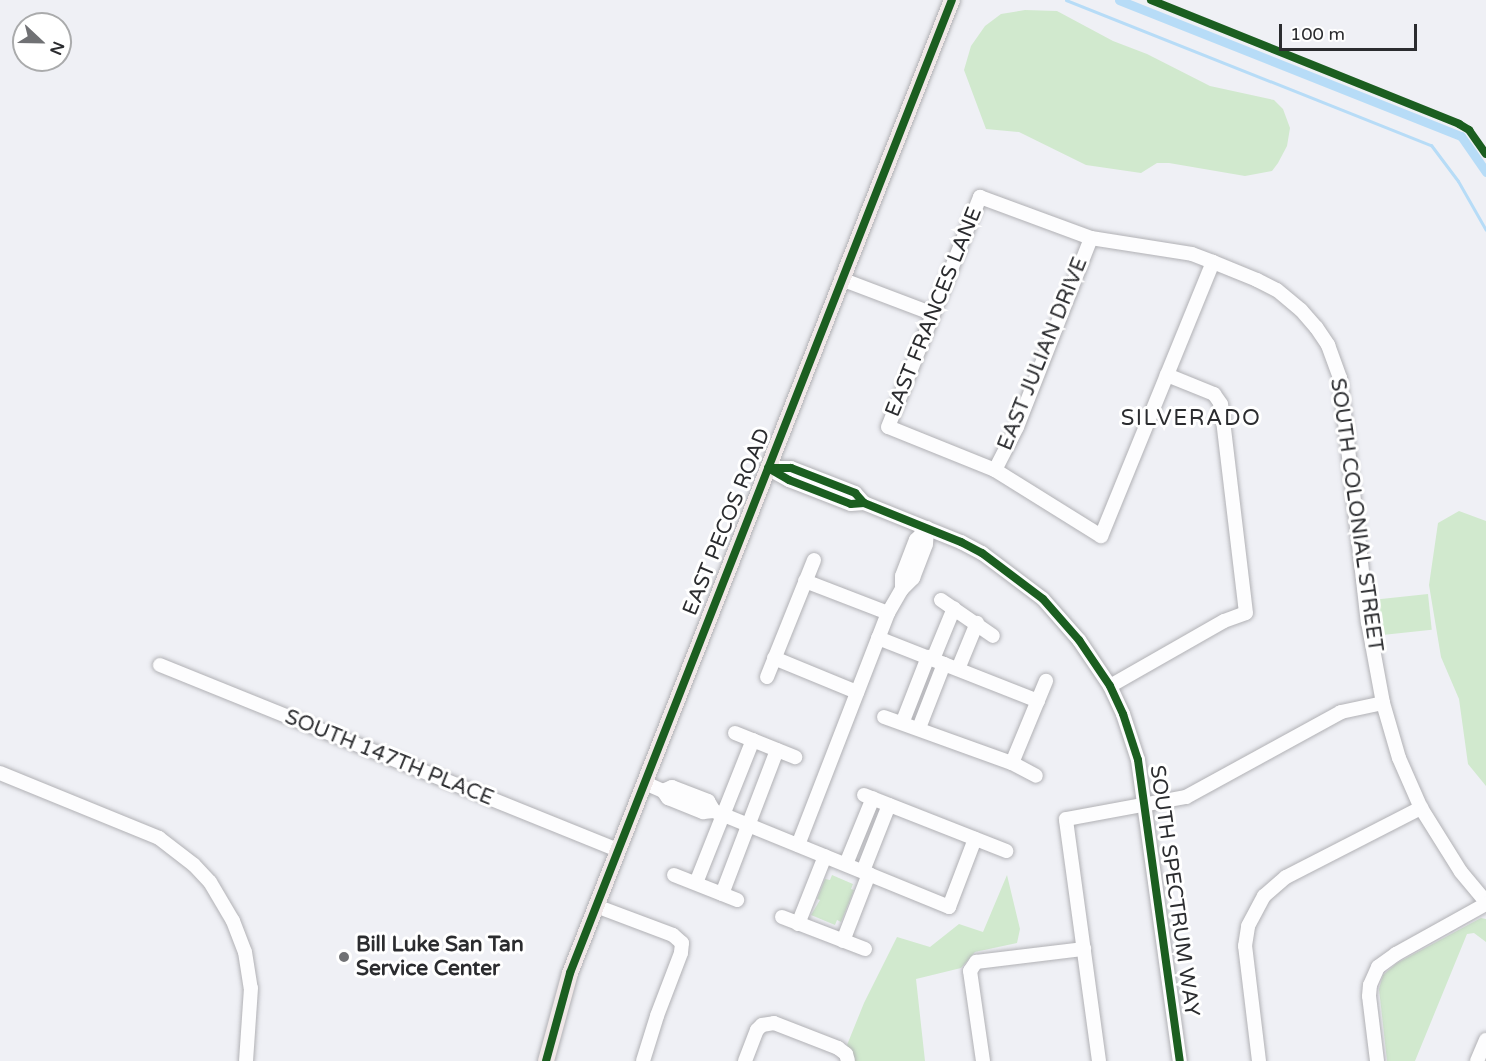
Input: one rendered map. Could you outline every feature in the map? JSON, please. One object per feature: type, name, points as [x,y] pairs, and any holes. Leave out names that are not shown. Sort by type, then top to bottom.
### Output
[{"type":"main road","name":"EAST PECOS ROAD","points":[[546,1061],[562,997],[596,906],[952,0]]},
{"type":"street","name":"SOUTH COLONIAL STREET","points":[[980,197],[1091,238],[1172,250],[1213,262],[1267,285],[1301,310],[1316,327],[1334,360],[1344,400],[1368,622],[1383,702],[1399,758],[1421,808],[1461,872],[1486,903]]},
{"type":"street","name":"EAST FRANCES LANE","points":[[980,197],[888,427],[995,470]]},
{"type":"street","name":"EAST JULIAN DRIVE","points":[[995,470],[1017,427],[1091,238]]},
{"type":"street","points":[[995,470],[1101,536],[1213,262]]},
{"type":"street","points":[[841,279],[933,314]]},
{"type":"street","points":[[1110,686],[1224,621],[1246,613],[1221,404],[1214,394],[1167,375]]},
{"type":"street","name":"SOUTH SPECTRUM WAY","points":[[768,468],[789,480],[851,504],[864,503],[927,528],[961,542],[990,558],[1042,599],[1079,640],[1110,686],[1123,714],[1138,760],[1180,1061]]},
{"type":"street","points":[[798,845],[888,613],[902,589],[913,578],[927,544],[927,528]]},
{"type":"street","points":[[767,677],[814,560]]},
{"type":"street","points":[[805,581],[888,613]]},
{"type":"street","points":[[941,600],[993,636]]},
{"type":"street","points":[[919,728],[935,660],[954,608]]},
{"type":"street","points":[[958,669],[977,623]]},
{"type":"street","points":[[878,638],[1038,701]]},
{"type":"street","points":[[774,658],[857,692]]},
{"type":"street","points":[[903,722],[935,660]]},
{"type":"street","name":"SOUTH 147TH PLACE","points":[[160,665],[618,850]]},
{"type":"street","points":[[1012,764],[1046,681]]},
{"type":"street","points":[[1100,1061],[1066,819],[1186,797],[1341,712],[1383,702]]},
{"type":"street","points":[[884,717],[903,722],[1012,764],[1036,776]]},
{"type":"street","points":[[735,733],[795,757]]},
{"type":"street","points":[[696,884],[719,813],[753,740]]},
{"type":"street","points":[[722,894],[777,750]]},
{"type":"street","points":[[0,773],[159,838],[194,865],[210,882],[233,921],[245,952],[251,988],[246,1061]]},
{"type":"street","points":[[645,783],[663,791],[668,798],[703,812],[719,813],[949,907],[975,839]]},
{"type":"street","points":[[846,864],[869,797],[1005,850]]},
{"type":"street","points":[[843,941],[889,804]]},
{"type":"street","points":[[1259,1061],[1245,945],[1248,926],[1264,896],[1286,877],[1421,808]]},
{"type":"street","points":[[798,924],[825,856]]},
{"type":"street","points":[[674,875],[737,900]]},
{"type":"street","points":[[1377,1061],[1369,996],[1370,985],[1378,967],[1396,954],[1486,903]]},
{"type":"street","points":[[596,906],[673,936],[681,943],[681,953],[657,1016],[644,1061]]},
{"type":"street","points":[[782,918],[864,949]]},
{"type":"street","points":[[983,1061],[970,970],[976,962],[1084,949]]},
{"type":"street","points":[[745,1061],[753,1038],[762,1025],[774,1023],[838,1048],[847,1058]]},
{"type":"street","points":[[1478,1061],[1486,1040]]},
{"type":"green space","points":[[1025,10],[1057,11],[1113,41],[1147,54],[1210,86],[1274,100],[1283,109],[1290,128],[1287,146],[1278,163],[1272,171],[1245,176],[1169,163],[1157,163],[1141,173],[1086,165],[1019,132],[986,129],[964,70],[971,46],[985,26],[1001,14]]},
{"type":"green space","points":[[1459,511],[1486,521],[1486,786],[1468,764],[1459,699],[1441,657],[1429,585],[1438,523]]},
{"type":"green space","points":[[1428,594],[1432,630],[1380,635],[1376,599]]},
{"type":"green space","points":[[832,875],[853,884],[851,889],[854,890],[841,922],[837,920],[835,925],[811,915],[820,900],[817,899],[825,879],[830,880]]},
{"type":"green space","points":[[1007,875],[1020,929],[1017,943],[975,952],[961,968],[916,979],[925,1061],[855,1061],[847,1045],[864,1003],[897,937],[930,947],[959,924],[983,932]]},
{"type":"green space","points":[[1481,918],[1486,919],[1486,942],[1474,933],[1467,934],[1415,1061],[1387,1061],[1379,989],[1383,975],[1397,963]]},
{"type":"waterway","points":[[1066,0],[1431,145],[1458,181],[1486,230]]},
{"type":"waterway","points":[[1119,0],[1461,136],[1486,172]]},
{"type":"cycle path","points":[[546,1061],[570,973],[952,0]]},
{"type":"cycle path","points":[[1151,0],[1459,124],[1469,130],[1486,154]]},
{"type":"cycle path","points":[[768,468],[791,468],[855,493],[864,503],[961,542],[982,553],[1043,599],[1079,640],[1110,686],[1123,714],[1138,760],[1180,1061]]},
{"type":"cycle path","points":[[770,469],[789,480],[851,504],[864,503]]},
{"type":"place","name":"Bill Luke San Tan Service Center","points":[[344,957]]},
{"type":"district","name":"SILVERADO","points":[[1191,419]]}]
